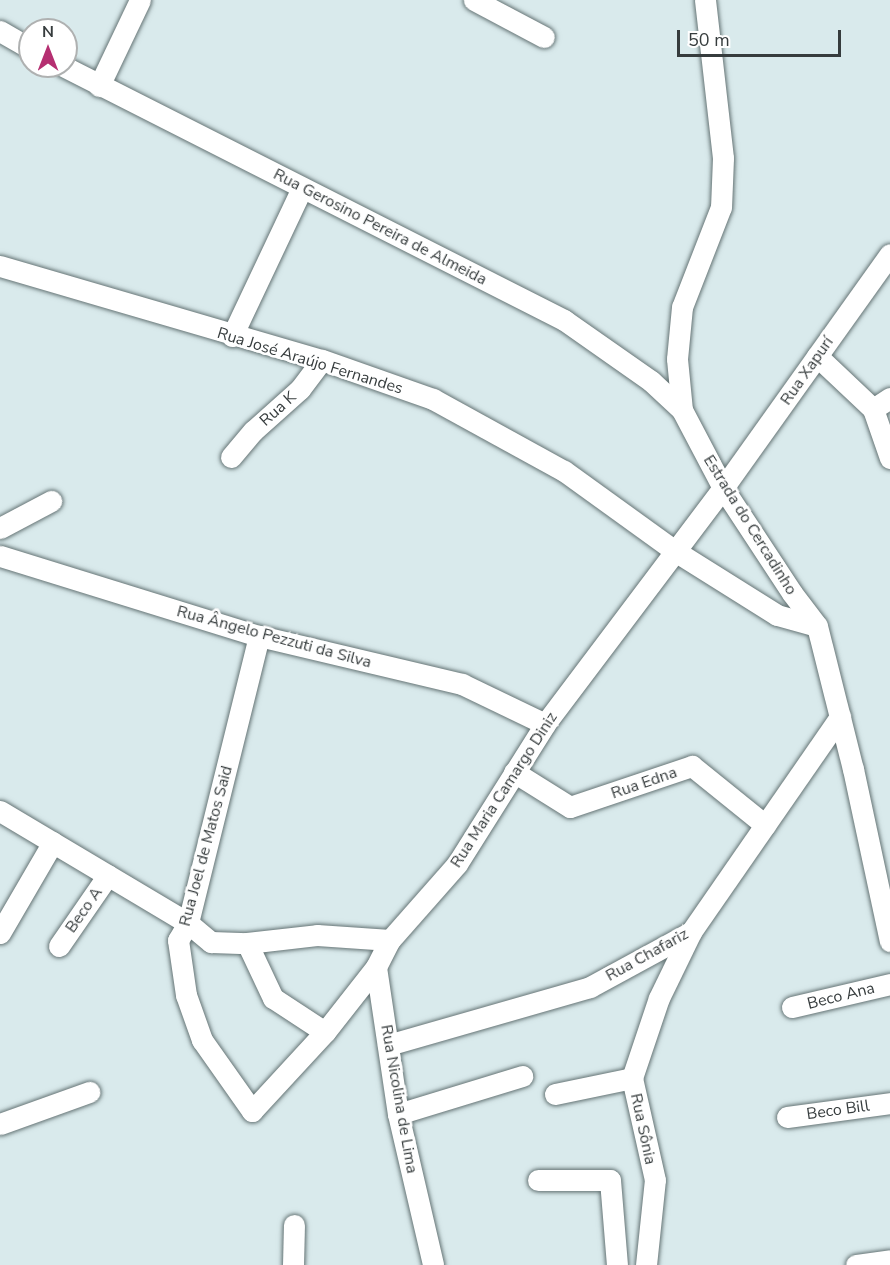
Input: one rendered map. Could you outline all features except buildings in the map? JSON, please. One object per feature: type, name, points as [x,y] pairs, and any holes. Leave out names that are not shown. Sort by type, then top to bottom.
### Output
[{"type":"street","points":[[99,86],[140,0]]},
{"type":"street","points":[[474,0],[544,37]]},
{"type":"street","name":"Estrada do Cercadinho","points":[[705,0],[723,158],[721,207],[682,307],[678,359],[682,410],[723,488],[792,593],[817,626],[840,717],[890,941]]},
{"type":"street","points":[[0,31],[18,41]]},
{"type":"street","name":"Rua Gerosino Pereira de Almeida","points":[[78,74],[564,320],[651,381],[682,410]]},
{"type":"street","points":[[232,336],[302,188]]},
{"type":"street","name":"Rua Xapurí","points":[[723,488],[890,254]]},
{"type":"street","name":"Rua José Araújo Fernandes","points":[[0,266],[232,336],[322,360],[433,399],[564,471],[675,551],[777,615],[817,626]]},
{"type":"street","points":[[817,356],[881,403],[890,458]]},
{"type":"street","name":"Rua K","points":[[231,457],[253,431],[300,389],[322,360]]},
{"type":"street","name":"Rua Maria Camargo Diniz","points":[[252,1111],[325,1032],[376,967],[390,940],[457,864],[545,724],[723,488]]},
{"type":"street","points":[[0,528],[51,501]]},
{"type":"street","name":"Rua Ângelo Pezzuti da Silva","points":[[0,556],[259,636],[462,684],[545,724]]},
{"type":"street","name":"Rua Joel de Matos Said","points":[[252,1111],[202,1040],[186,995],[178,940],[188,923],[259,636]]},
{"type":"street","name":"Rua Chafariz","points":[[388,1045],[590,987],[692,932],[840,717]]},
{"type":"street","name":"Rua Edna","points":[[514,772],[570,807],[692,766],[765,825]]},
{"type":"street","points":[[0,811],[188,923],[211,942],[247,944],[318,935],[390,940]]},
{"type":"street","points":[[0,933],[53,842]]},
{"type":"street","points":[[869,854],[890,873]]},
{"type":"street","name":"Beco A","points":[[59,946],[108,875]]},
{"type":"street","name":"Rua Sônia","points":[[645,1265],[655,1180],[632,1078],[659,998],[692,932]]},
{"type":"street","points":[[247,944],[273,998],[325,1032]]},
{"type":"street","name":"Rua Nicolina de Lima","points":[[376,967],[398,1114],[433,1265]]},
{"type":"street","name":"Beco Ana","points":[[792,1007],[890,984]]},
{"type":"street","points":[[398,1114],[522,1076]]},
{"type":"street","points":[[555,1095],[632,1078]]},
{"type":"street","points":[[0,1124],[89,1092]]},
{"type":"street","name":"Beco Bill","points":[[787,1117],[890,1103]]},
{"type":"street","points":[[538,1180],[609,1180],[616,1265]]},
{"type":"street","points":[[293,1265],[294,1225]]},
{"type":"street","points":[[856,1265],[890,1260]]}]
